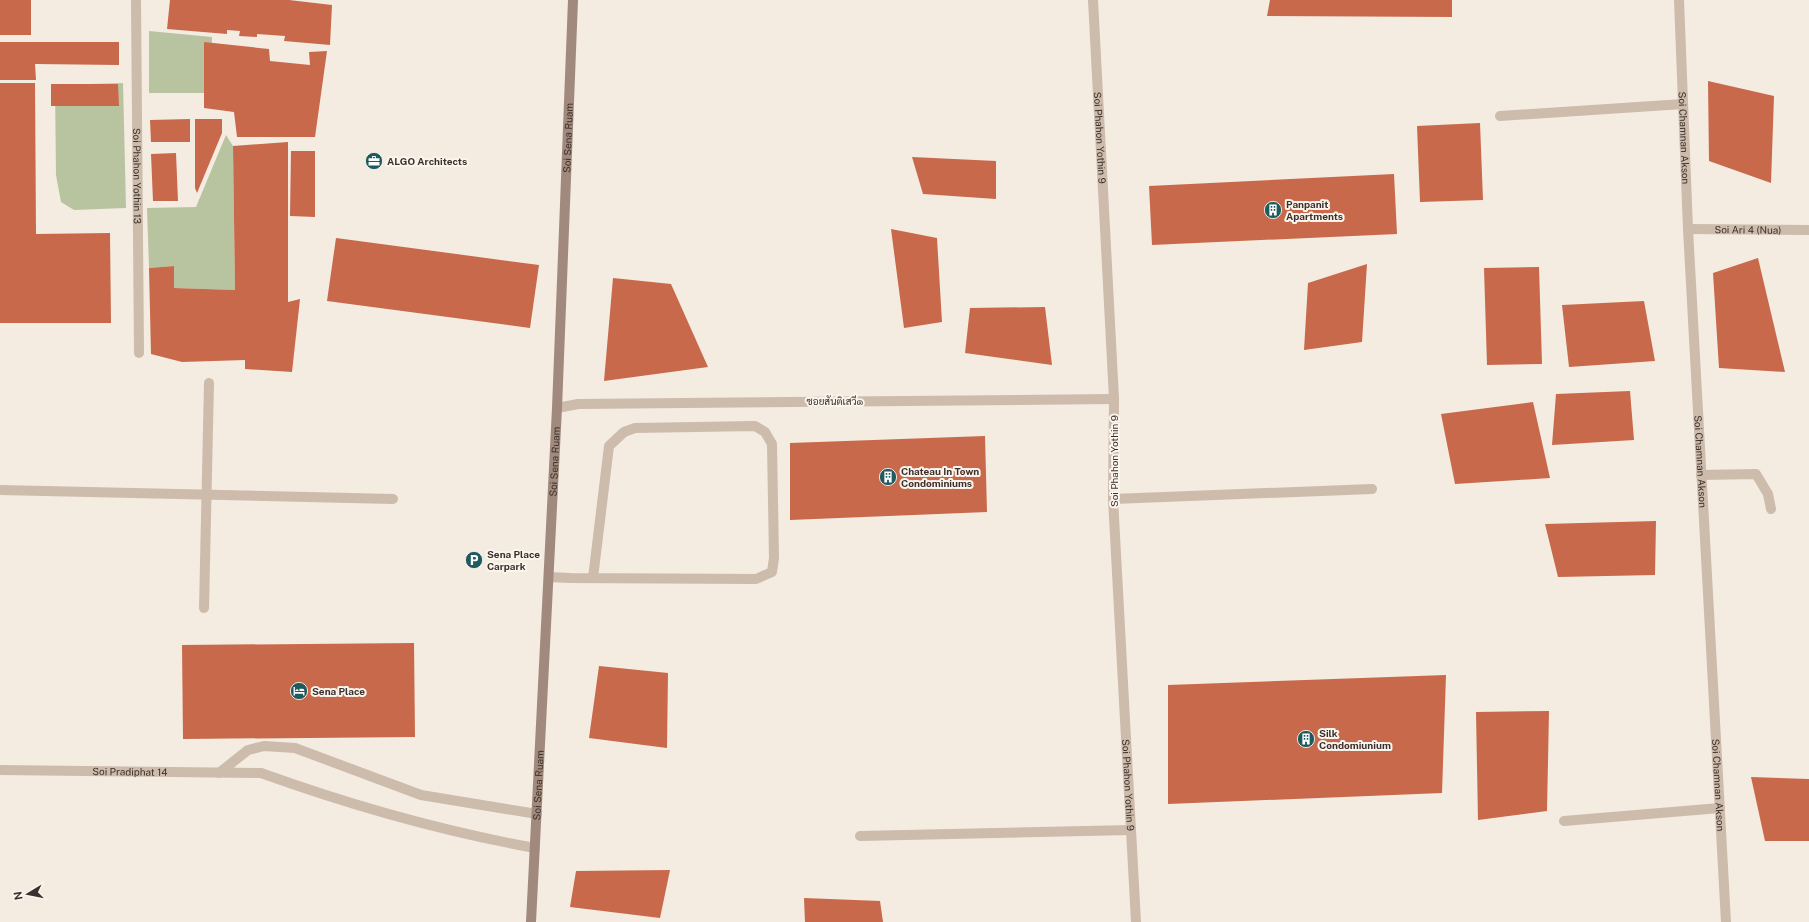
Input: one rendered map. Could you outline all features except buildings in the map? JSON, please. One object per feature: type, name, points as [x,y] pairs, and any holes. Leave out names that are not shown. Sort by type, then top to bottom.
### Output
[{"type":"street","name":"Soi Phahon Yothin 13","points":[[136,0],[139,353]]},
{"type":"street","name":"Soi Sena Ruam","points":[[531,922],[557,408],[573,0]]},
{"type":"street","name":"Soi Phahon Yothin 9","points":[[1093,0],[1114,399],[1113,498],[1136,922]]},
{"type":"street","name":"Soi Chamnan Akson","points":[[1679,0],[1688,229],[1726,922]]},
{"type":"street","points":[[1500,116],[1683,104]]},
{"type":"street","name":"Soi Ari 4 (Nua)","points":[[1688,229],[1809,230]]},
{"type":"street","points":[[204,608],[209,383]]},
{"type":"street","name":"ซอยสันติเสวี๑","points":[[557,408],[578,404],[1114,399]]},
{"type":"street","points":[[549,577],[593,578],[756,578],[772,572],[774,558],[772,444],[765,432],[755,426],[635,428],[624,432],[609,446],[593,578]]},
{"type":"street","points":[[1701,475],[1756,474],[1768,494],[1771,509]]},
{"type":"street","points":[[1113,498],[1372,489]]},
{"type":"street","points":[[0,490],[393,498]]},
{"type":"street","points":[[219,773],[248,750],[264,746],[295,748],[421,795],[537,814]]},
{"type":"street","name":"Soi Pradiphat 14","points":[[0,770],[261,773],[358,806],[431,826],[535,848]]},
{"type":"street","points":[[1564,821],[1720,808]]},
{"type":"street","points":[[860,836],[1131,830]]},
{"type":"green space","points":[[149,31],[212,37],[210,93],[149,93]]},
{"type":"green space","points":[[123,83],[126,208],[74,210],[61,202],[56,175],[55,85]]},
{"type":"green space","points":[[226,135],[233,146],[235,290],[174,288],[174,266],[149,268],[147,208],[196,207]]},
{"type":"place","name":"ALGO Architects","points":[[374,161]]},
{"type":"place","name":"Panpanit Apartments","points":[[1273,210]]},
{"type":"place","name":"Chateau In Town Condominiums","points":[[888,477]]},
{"type":"place","name":"Sena Place Carpark","points":[[474,560]]},
{"type":"place","name":"Sena Place","points":[[299,691]]},
{"type":"place","name":"Silk Condomiunium","points":[[1306,739]]}]
